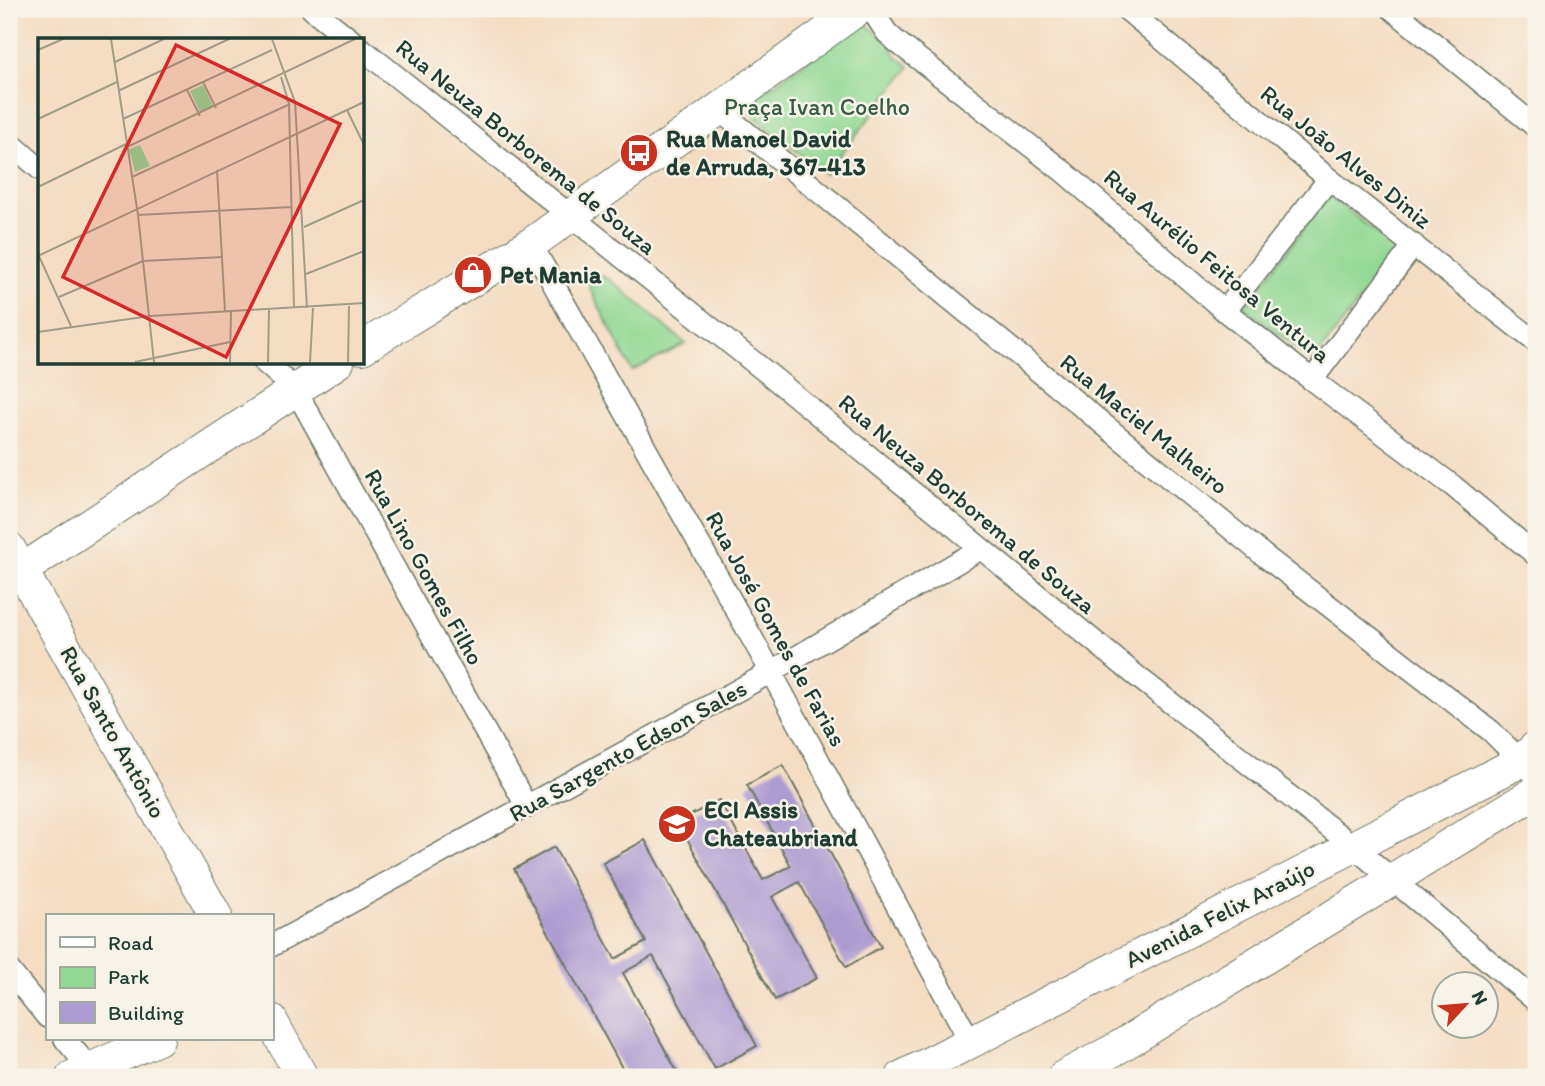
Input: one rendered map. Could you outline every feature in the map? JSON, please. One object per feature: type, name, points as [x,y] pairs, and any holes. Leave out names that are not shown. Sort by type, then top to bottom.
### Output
[{"type":"main road","points":[[364,347],[531,244],[858,9]]},
{"type":"main road","points":[[13,566],[335,364]]},
{"type":"main road","name":"Rua Santo Antônio","points":[[13,566],[215,914]]},
{"type":"main road","name":"Avenida Felix Araújo","points":[[902,1077],[1353,846],[1531,761]]},
{"type":"main road","points":[[1063,1077],[1114,1050],[1536,792]]},
{"type":"main road","points":[[273,1024],[302,1077]]},
{"type":"main road","points":[[81,1073],[156,1040]]},
{"type":"street","points":[[312,9],[348,38]]},
{"type":"street","name":"Rua Aurélio Feitosa Ventura","points":[[872,9],[887,33],[897,42],[1065,172],[1225,311],[1453,486],[1536,555]]},
{"type":"street","name":"Rua João Alves Diniz","points":[[1126,9],[1329,179],[1536,342]]},
{"type":"street","points":[[1392,9],[1536,127]]},
{"type":"street","name":"Rua Neuza Borborema de Souza","points":[[364,51],[776,380],[1134,674],[1353,846],[1536,1002]]},
{"type":"street","name":"Rua Maciel Malheiro","points":[[719,110],[1262,554],[1531,761]]},
{"type":"street","points":[[9,142],[38,167]]},
{"type":"street","points":[[1225,311],[1329,179]]},
{"type":"street","name":"Rua José Gomes de Farias","points":[[531,244],[771,672],[970,1041]]},
{"type":"street","points":[[1312,380],[1414,245]]},
{"type":"street","name":"Rua Lino Gomes Filho","points":[[266,364],[295,389],[527,807]]},
{"type":"street","name":"Rua Sargento Edson Sales","points":[[273,945],[771,672],[980,550]]},
{"type":"street","points":[[9,970],[46,1016]]},
{"type":"street","points":[[65,1040],[81,1073]]},
{"type":"green space","name":"Praça Ivan Coelho","points":[[863,22],[890,44],[896,56],[910,67],[825,174],[756,118],[751,100]]},
{"type":"green space","points":[[1329,196],[1399,250],[1313,361],[1244,307]]},
{"type":"green space","points":[[597,274],[611,280],[686,344],[632,371],[590,289],[588,280]]},
{"type":"building","points":[[783,765],[881,947],[846,967],[799,882],[772,897],[817,978],[775,1000],[678,822],[719,800],[763,880],[791,866],[747,785]]},
{"type":"building","points":[[645,840],[757,1046],[715,1069],[653,956],[623,973],[680,1077],[627,1077],[514,869],[554,847],[615,959],[646,942],[603,863]]},
{"type":"place","name":"Rua Manoel David de Arruda, 367-413","points":[[639,153]]},
{"type":"place","name":"Pet Mania","points":[[473,275]]},
{"type":"place","name":"ECI Assis Chateaubriand","points":[[677,824]]}]
